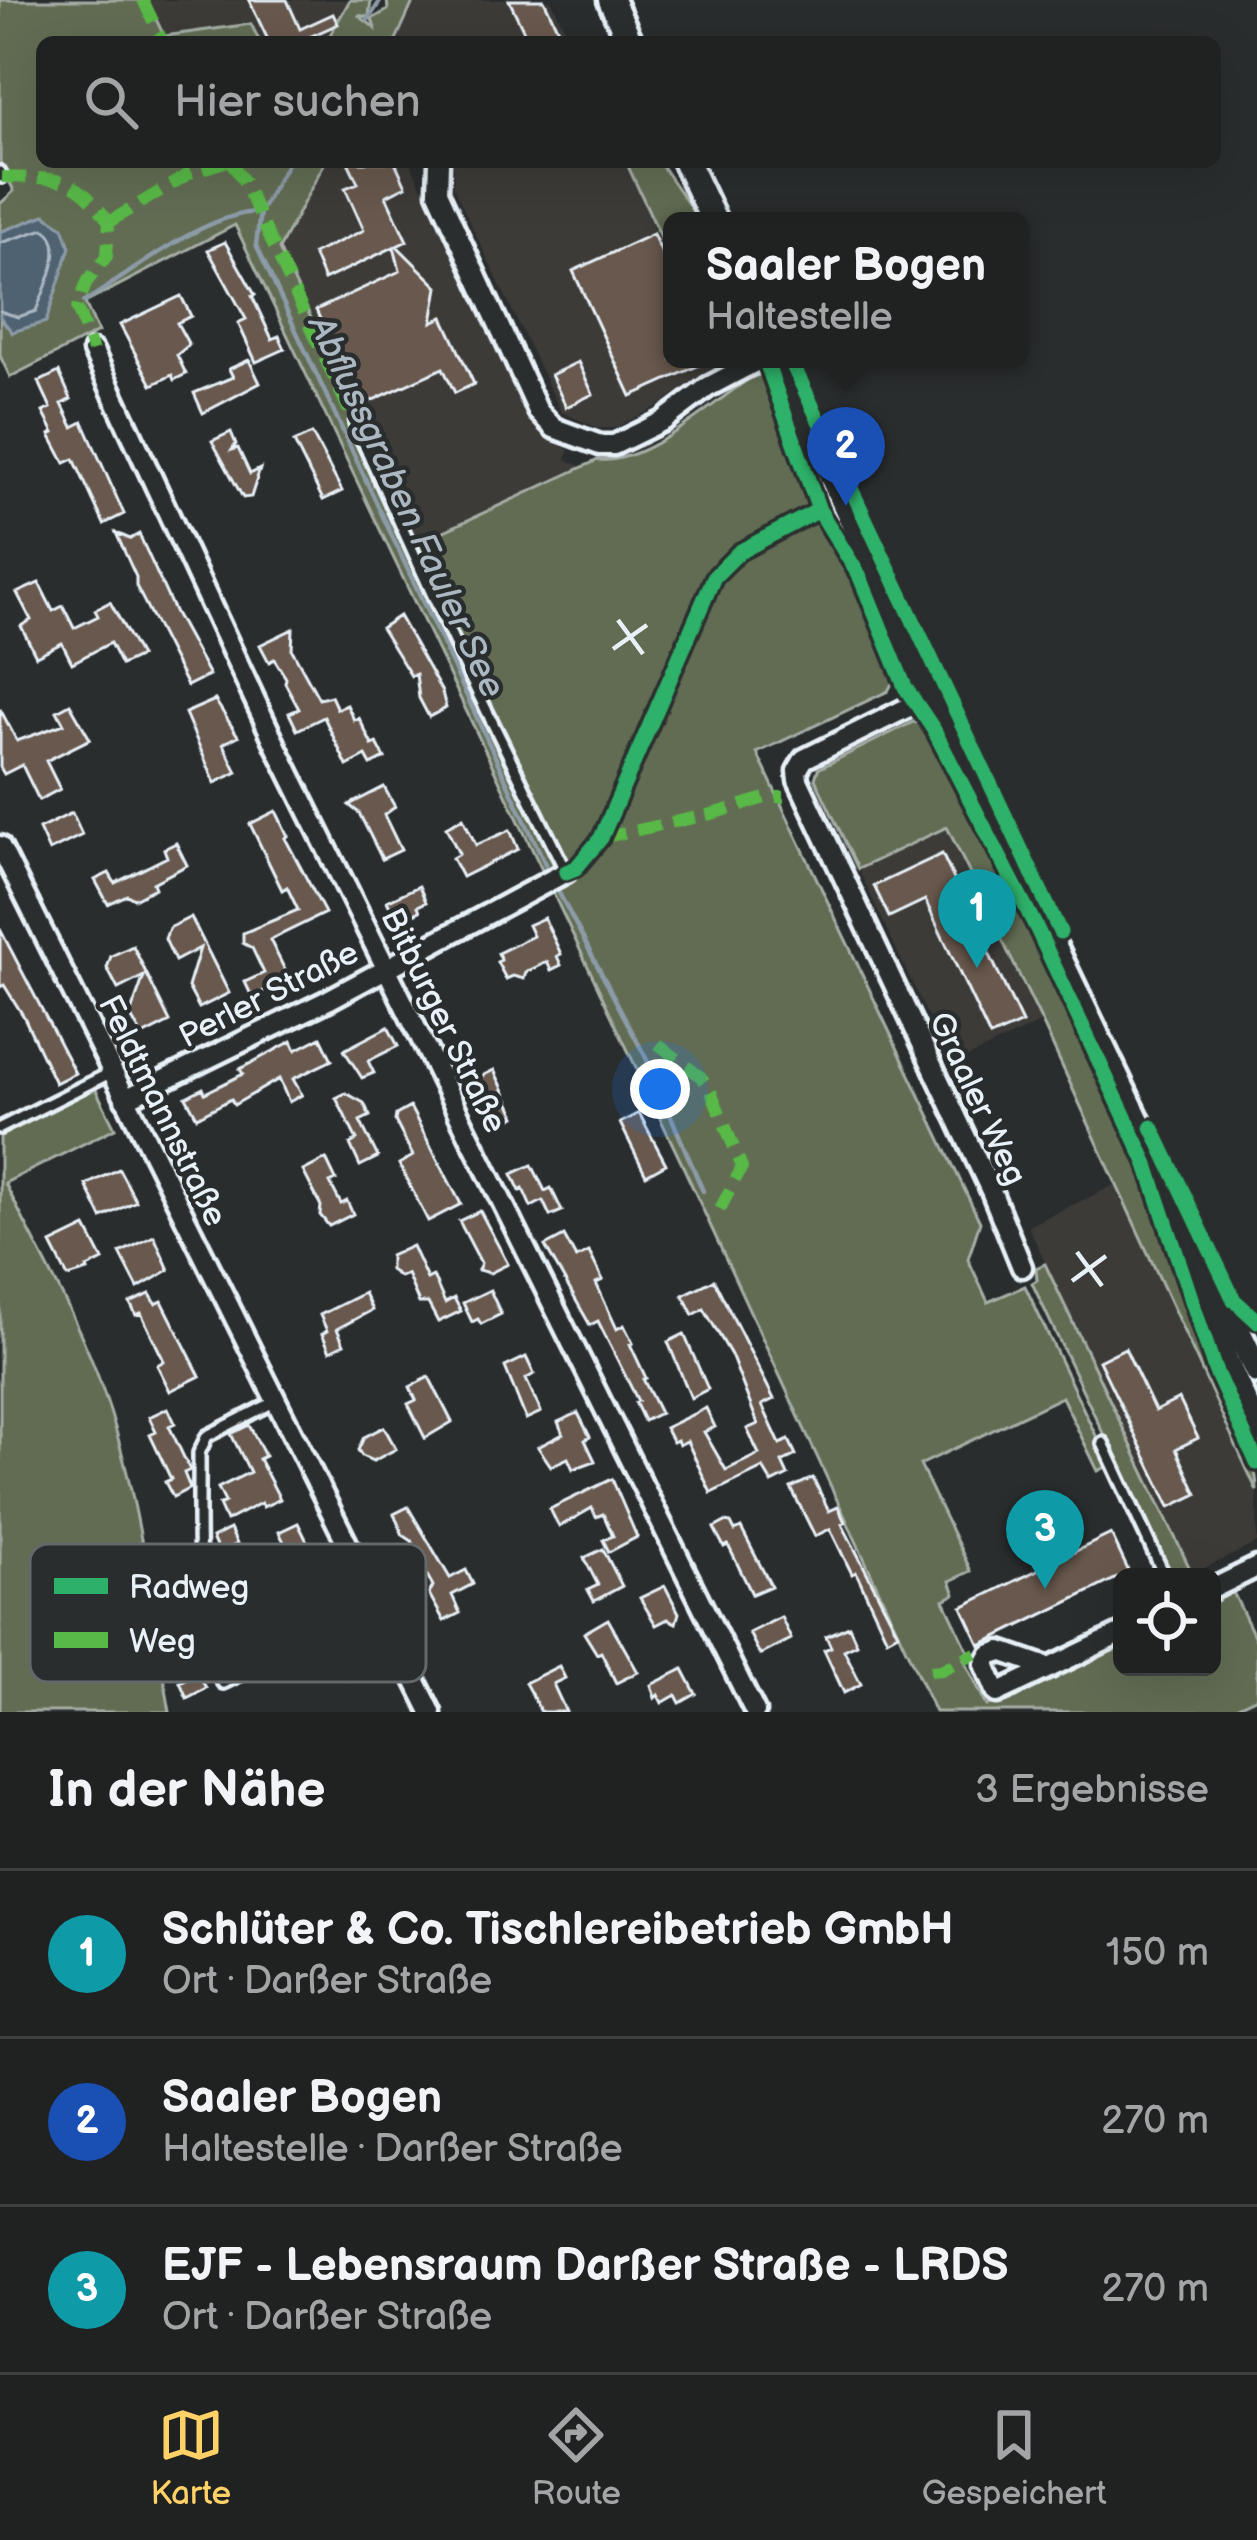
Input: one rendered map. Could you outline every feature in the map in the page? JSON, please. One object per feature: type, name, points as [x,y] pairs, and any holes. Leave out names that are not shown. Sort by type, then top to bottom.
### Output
[{"type":"main road","points":[[611,0],[626,36]]},
{"type":"main road","points":[[689,168],[710,212]]},
{"type":"main road","points":[[782,368],[1257,1372]]},
{"type":"main road","points":[[1149,1143],[1195,1283],[1257,1431]]},
{"type":"street","points":[[439,168],[438,192],[538,410],[554,428],[600,445],[629,440],[744,368]]},
{"type":"street","name":"Bitburger Straße","points":[[93,350],[278,750],[755,1712]]},
{"type":"street","name":"Graaler Weg","points":[[933,694],[804,759],[798,780],[992,1193],[1022,1268]]},
{"type":"street","name":"Feldtmannstraße","points":[[0,846],[348,1544]]},
{"type":"street","name":"Perler Straße","points":[[125,1100],[328,1000],[566,872]]},
{"type":"street","points":[[1221,1585],[1257,1567]]},
{"type":"street","points":[[1050,1668],[1113,1637]]},
{"type":"street","name":"Feldtmannstraße","points":[[416,1682],[431,1712]]},
{"type":"lane","points":[[355,424],[469,675],[566,872]]},
{"type":"lane","points":[[0,1128],[112,1072]]},
{"type":"lane","points":[[201,1544],[199,1453],[207,1436],[276,1401]]},
{"type":"lane","points":[[1102,1443],[1161,1568]]},
{"type":"shaded area","points":[[147,0],[349,0],[328,36],[257,36],[251,24],[164,36]]},
{"type":"shaded area","points":[[414,0],[551,0],[568,36],[398,36]]},
{"type":"shaded area","points":[[322,168],[413,168],[527,417],[543,437],[569,450],[566,460],[583,467],[415,544],[279,249]]},
{"type":"shaded area","points":[[454,168],[629,168],[663,242],[663,368],[711,368],[656,407],[614,428],[598,428],[561,412],[453,187]]},
{"type":"shaded area","points":[[947,826],[1042,1022],[951,1065],[858,869]]},
{"type":"shaded area","points":[[1117,1184],[1257,1491],[1257,1543],[1205,1568],[1189,1568],[1028,1226]]},
{"type":"green space","points":[[0,0],[147,0],[164,36],[36,36],[36,168],[322,168],[279,249],[416,544],[598,460],[637,453],[752,377],[769,373],[811,501],[846,563],[894,680],[888,691],[757,753],[980,1222],[968,1259],[988,1302],[1025,1286],[1110,1465],[1098,1471],[1062,1397],[920,1465],[971,1571],[950,1581],[955,1594],[944,1600],[970,1655],[964,1659],[987,1706],[1113,1645],[1113,1676],[1221,1676],[1221,1599],[1233,1592],[1257,1642],[1257,1697],[1225,1712],[935,1712],[682,1164],[235,225],[85,303],[98,332],[10,377],[0,356],[0,317],[12,332],[45,215],[0,232],[0,204],[14,191],[0,162]]},
{"type":"green space","points":[[350,0],[371,0],[369,17],[358,15],[375,28],[372,19],[388,10],[387,0],[414,0],[398,36],[330,35]]},
{"type":"green space","points":[[251,24],[257,36],[164,36]]},
{"type":"green space","points":[[629,168],[663,168],[694,212],[663,212],[663,242]]},
{"type":"green space","points":[[913,722],[927,725],[935,735],[1120,1108],[1163,1212],[1210,1363],[1252,1458],[1257,1491],[947,827],[858,869],[815,779],[818,769]]},
{"type":"green space","points":[[95,1088],[115,1128],[5,1183],[82,1337],[103,1390],[142,1544],[30,1544],[30,1682],[165,1682],[170,1712],[0,1712],[0,1136]]},
{"type":"green space","points":[[1045,1264],[1190,1568],[1167,1568],[1032,1283],[1037,1280],[1036,1268]]},
{"type":"water","points":[[45,215],[63,227],[70,247],[46,322],[12,332],[0,317],[0,232]]},
{"type":"building","points":[[249,0],[287,0],[300,29],[333,14],[338,24],[312,36],[266,36]]},
{"type":"building","points":[[509,0],[544,0],[561,36],[526,36]]},
{"type":"building","points":[[351,168],[398,168],[406,186],[386,196],[407,241],[397,246],[438,287],[432,322],[443,317],[474,384],[455,393],[443,368],[360,406],[316,310],[400,271],[394,247],[324,280],[313,254],[364,230],[345,188],[358,183]]},
{"type":"building","points":[[653,234],[663,256],[663,368],[693,368],[631,396],[573,271]]},
{"type":"building","points":[[225,242],[255,295],[272,339],[279,336],[285,349],[256,362],[238,323],[246,319],[208,250]]},
{"type":"building","points":[[181,296],[191,316],[177,323],[189,345],[177,355],[186,374],[152,385],[120,325]]},
{"type":"building","points":[[249,360],[260,383],[203,413],[194,393],[233,377],[229,369]]},
{"type":"building","points":[[578,362],[593,394],[566,407],[551,375]]},
{"type":"building","points":[[59,372],[71,399],[62,404],[73,427],[83,422],[124,514],[104,524],[74,459],[65,463],[43,412],[51,408],[39,382]]},
{"type":"building","points":[[231,432],[236,444],[232,450],[238,448],[250,474],[260,469],[251,497],[243,498],[212,441]]},
{"type":"building","points":[[312,434],[342,491],[323,500],[294,442]]},
{"type":"building","points":[[116,533],[130,539],[139,534],[209,675],[187,686],[136,586]]},
{"type":"building","points":[[39,583],[53,611],[63,606],[74,628],[98,616],[95,610],[110,602],[140,656],[121,665],[110,643],[72,663],[62,643],[36,656],[21,626],[31,620],[17,593]]},
{"type":"building","points":[[399,616],[442,692],[446,708],[429,717],[419,698],[416,674],[411,676],[381,628]]},
{"type":"building","points":[[293,629],[292,650],[319,699],[331,696],[337,709],[347,705],[385,758],[371,765],[366,756],[347,766],[324,717],[297,730],[289,713],[299,709],[286,678],[260,645]]},
{"type":"building","points":[[215,700],[238,736],[223,744],[237,772],[215,783],[185,713]]},
{"type":"building","points":[[70,704],[90,739],[46,761],[60,789],[39,800],[22,765],[4,774],[0,767],[0,709],[17,741],[64,724],[57,711]]},
{"type":"building","points":[[384,787],[395,807],[384,815],[401,850],[382,859],[359,813],[349,805]]},
{"type":"building","points":[[276,811],[325,913],[270,940],[289,978],[252,997],[245,982],[264,973],[252,948],[243,943],[243,933],[298,910],[287,887],[282,890],[250,824]]},
{"type":"building","points":[[72,813],[82,835],[49,851],[39,829]]},
{"type":"building","points":[[463,818],[476,845],[510,830],[518,849],[462,877],[452,858],[459,854],[446,827]]},
{"type":"building","points":[[176,843],[187,865],[134,899],[127,895],[108,904],[95,880],[109,873],[115,883],[167,857],[164,849]]},
{"type":"building","points":[[942,854],[1022,1023],[990,1037],[925,900],[889,917],[874,886]]},
{"type":"building","points":[[419,886],[426,902],[418,906],[420,911],[397,922],[387,901]]},
{"type":"building","points":[[191,917],[229,993],[199,1008],[188,987],[200,948],[175,961],[165,939],[169,928]]},
{"type":"building","points":[[544,918],[561,954],[557,956],[561,965],[551,970],[547,962],[526,972],[524,979],[506,979],[497,962],[501,960],[498,953],[533,936],[528,925]]},
{"type":"building","points":[[0,929],[75,1073],[55,1083],[24,1017],[4,985],[0,987]]},
{"type":"building","points":[[133,946],[170,1022],[142,1036],[130,1015],[144,976],[118,989],[107,968],[111,956]]},
{"type":"building","points":[[388,1027],[398,1046],[368,1061],[374,1073],[362,1078],[344,1050]]},
{"type":"building","points":[[321,1037],[332,1060],[293,1079],[302,1095],[289,1102],[279,1079],[234,1105],[231,1099],[197,1117],[186,1097],[243,1074],[240,1069],[292,1041],[296,1050]]},
{"type":"building","points":[[494,1070],[516,1116],[504,1122],[501,1116],[495,1119],[476,1079]]},
{"type":"building","points":[[346,1093],[364,1103],[370,1116],[360,1121],[378,1157],[360,1166],[350,1144],[357,1140],[336,1098]]},
{"type":"building","points":[[410,1107],[461,1204],[428,1221],[399,1164],[413,1156],[396,1115]]},
{"type":"building","points":[[639,1113],[666,1164],[646,1175],[620,1123]]},
{"type":"building","points":[[326,1159],[336,1180],[330,1183],[341,1204],[347,1201],[353,1214],[329,1226],[303,1171]]},
{"type":"building","points":[[532,1165],[562,1211],[550,1216],[543,1201],[531,1207],[523,1189],[520,1191],[512,1174]]},
{"type":"building","points":[[119,1169],[136,1201],[102,1218],[86,1185]]},
{"type":"building","points":[[480,1211],[508,1264],[490,1273],[478,1270],[481,1263],[459,1221]]},
{"type":"building","points":[[86,1227],[103,1260],[68,1277],[51,1244]]},
{"type":"building","points":[[154,1236],[169,1270],[138,1288],[120,1253]]},
{"type":"building","points":[[564,1236],[576,1258],[589,1252],[603,1280],[596,1283],[617,1329],[624,1325],[633,1343],[643,1379],[660,1413],[644,1421],[598,1321],[590,1325],[545,1246]]},
{"type":"building","points":[[412,1246],[445,1303],[454,1298],[461,1311],[438,1322],[428,1303],[419,1303],[407,1274],[400,1277],[390,1270],[390,1256]]},
{"type":"building","points":[[714,1280],[774,1399],[762,1405],[780,1444],[789,1440],[796,1455],[782,1462],[788,1475],[772,1483],[763,1468],[711,1493],[687,1441],[673,1442],[665,1428],[706,1408],[715,1427],[704,1432],[726,1470],[759,1454],[747,1429],[758,1424],[731,1355],[704,1309],[693,1315],[683,1295]]},
{"type":"building","points":[[490,1290],[501,1314],[481,1324],[478,1319],[472,1322],[463,1303]]},
{"type":"building","points":[[364,1293],[372,1310],[337,1329],[344,1344],[330,1351],[320,1315]]},
{"type":"building","points":[[150,1294],[156,1304],[162,1301],[200,1376],[170,1391],[157,1365],[164,1361],[141,1313],[136,1315],[130,1303]]},
{"type":"building","points":[[684,1334],[708,1389],[691,1398],[668,1342]]},
{"type":"building","points":[[1125,1348],[1155,1411],[1179,1399],[1198,1438],[1176,1449],[1197,1494],[1170,1507],[1099,1361]]},
{"type":"building","points":[[526,1357],[534,1374],[526,1379],[541,1412],[526,1419],[505,1367]]},
{"type":"building","points":[[429,1377],[452,1422],[425,1438],[408,1404],[416,1400],[410,1387]]},
{"type":"building","points":[[168,1408],[175,1423],[169,1426],[190,1470],[184,1473],[190,1488],[173,1497],[165,1482],[171,1479],[150,1435],[156,1432],[149,1417]]},
{"type":"building","points":[[578,1413],[595,1461],[573,1469],[568,1458],[551,1466],[538,1447],[563,1434],[558,1422]]},
{"type":"building","points":[[249,1425],[265,1456],[259,1459],[280,1499],[226,1521],[218,1488],[250,1472],[231,1434]]},
{"type":"building","points":[[384,1427],[396,1449],[373,1461],[362,1456],[358,1450],[364,1437]]},
{"type":"building","points":[[813,1478],[829,1511],[838,1507],[842,1524],[898,1633],[887,1639],[830,1529],[815,1536],[791,1488]]},
{"type":"building","points":[[612,1479],[637,1537],[609,1552],[603,1540],[613,1536],[603,1514],[596,1517],[592,1508],[559,1527],[550,1509]]},
{"type":"building","points":[[408,1507],[450,1578],[466,1570],[473,1584],[452,1595],[460,1613],[444,1621],[429,1594],[433,1586],[426,1573],[426,1544],[413,1544],[403,1535],[394,1514]]},
{"type":"building","points":[[725,1522],[735,1531],[741,1528],[771,1586],[752,1594],[728,1545],[724,1547],[714,1528]]},
{"type":"building","points":[[298,1523],[308,1544],[285,1544],[279,1532]]},
{"type":"building","points":[[230,1529],[237,1544],[215,1544],[212,1538]]},
{"type":"building","points":[[1111,1534],[1127,1568],[1113,1568],[1113,1580],[980,1645],[962,1607]]},
{"type":"building","points":[[603,1549],[622,1586],[594,1601],[588,1590],[598,1585],[584,1558]]},
{"type":"building","points":[[665,1586],[679,1613],[676,1623],[668,1619],[656,1625],[640,1598]]},
{"type":"building","points":[[781,1617],[791,1639],[760,1655],[749,1633]]},
{"type":"building","points":[[608,1619],[638,1672],[616,1683],[601,1652],[597,1654],[584,1633]]},
{"type":"building","points":[[849,1626],[857,1644],[844,1650],[861,1684],[844,1693],[824,1650],[831,1647],[826,1636]]},
{"type":"building","points":[[559,1666],[565,1678],[553,1684],[566,1712],[541,1712],[525,1683]]},
{"type":"building","points":[[683,1669],[696,1694],[680,1703],[676,1695],[662,1703],[658,1695],[655,1698],[651,1685]]},
{"type":"building","points":[[180,1682],[203,1682],[206,1688],[187,1698]]},
{"type":"waterway","name":"Abflussgraben Fauler See","points":[[368,20],[381,0]]},
{"type":"waterway","name":"Abflussgraben Fauler See","points":[[285,168],[260,212],[256,245],[549,872]]},
{"type":"waterway","points":[[84,302],[193,233],[216,222],[260,212]]},
{"type":"waterway","points":[[558,891],[646,1058],[703,1191]]},
{"type":"marked path","points":[[143,0],[160,36]]},
{"type":"marked path","points":[[109,222],[205,168]]},
{"type":"marked path","points":[[235,168],[355,424]]},
{"type":"marked path","points":[[2,177],[37,178],[75,187],[109,222],[107,256],[87,282],[77,308],[93,351]]},
{"type":"marked path","points":[[601,838],[784,797]]},
{"type":"marked path","points":[[658,1044],[710,1089],[742,1167],[720,1209]]},
{"type":"marked path","points":[[930,1671],[976,1653]]},
{"type":"cycle path","points":[[768,368],[819,510],[860,577],[905,687],[934,730],[1037,929],[1146,1162],[1215,1370],[1257,1463]]},
{"type":"cycle path","points":[[794,368],[1060,932]]},
{"type":"cycle path","points":[[566,872],[576,868],[601,838],[714,577],[739,552],[819,510]]},
{"type":"cycle path","points":[[1152,1127],[1234,1300],[1257,1321]]},
{"type":"place","name":"Saaler Bogen","points":[[846,506]]},
{"type":"place","name":"Schlüter & Co. Tischlereibetrieb GmbH","points":[[977,968]]},
{"type":"place","name":"EJF - Lebensraum Darßer Straße - LRDS","points":[[1045,1589]]}]
